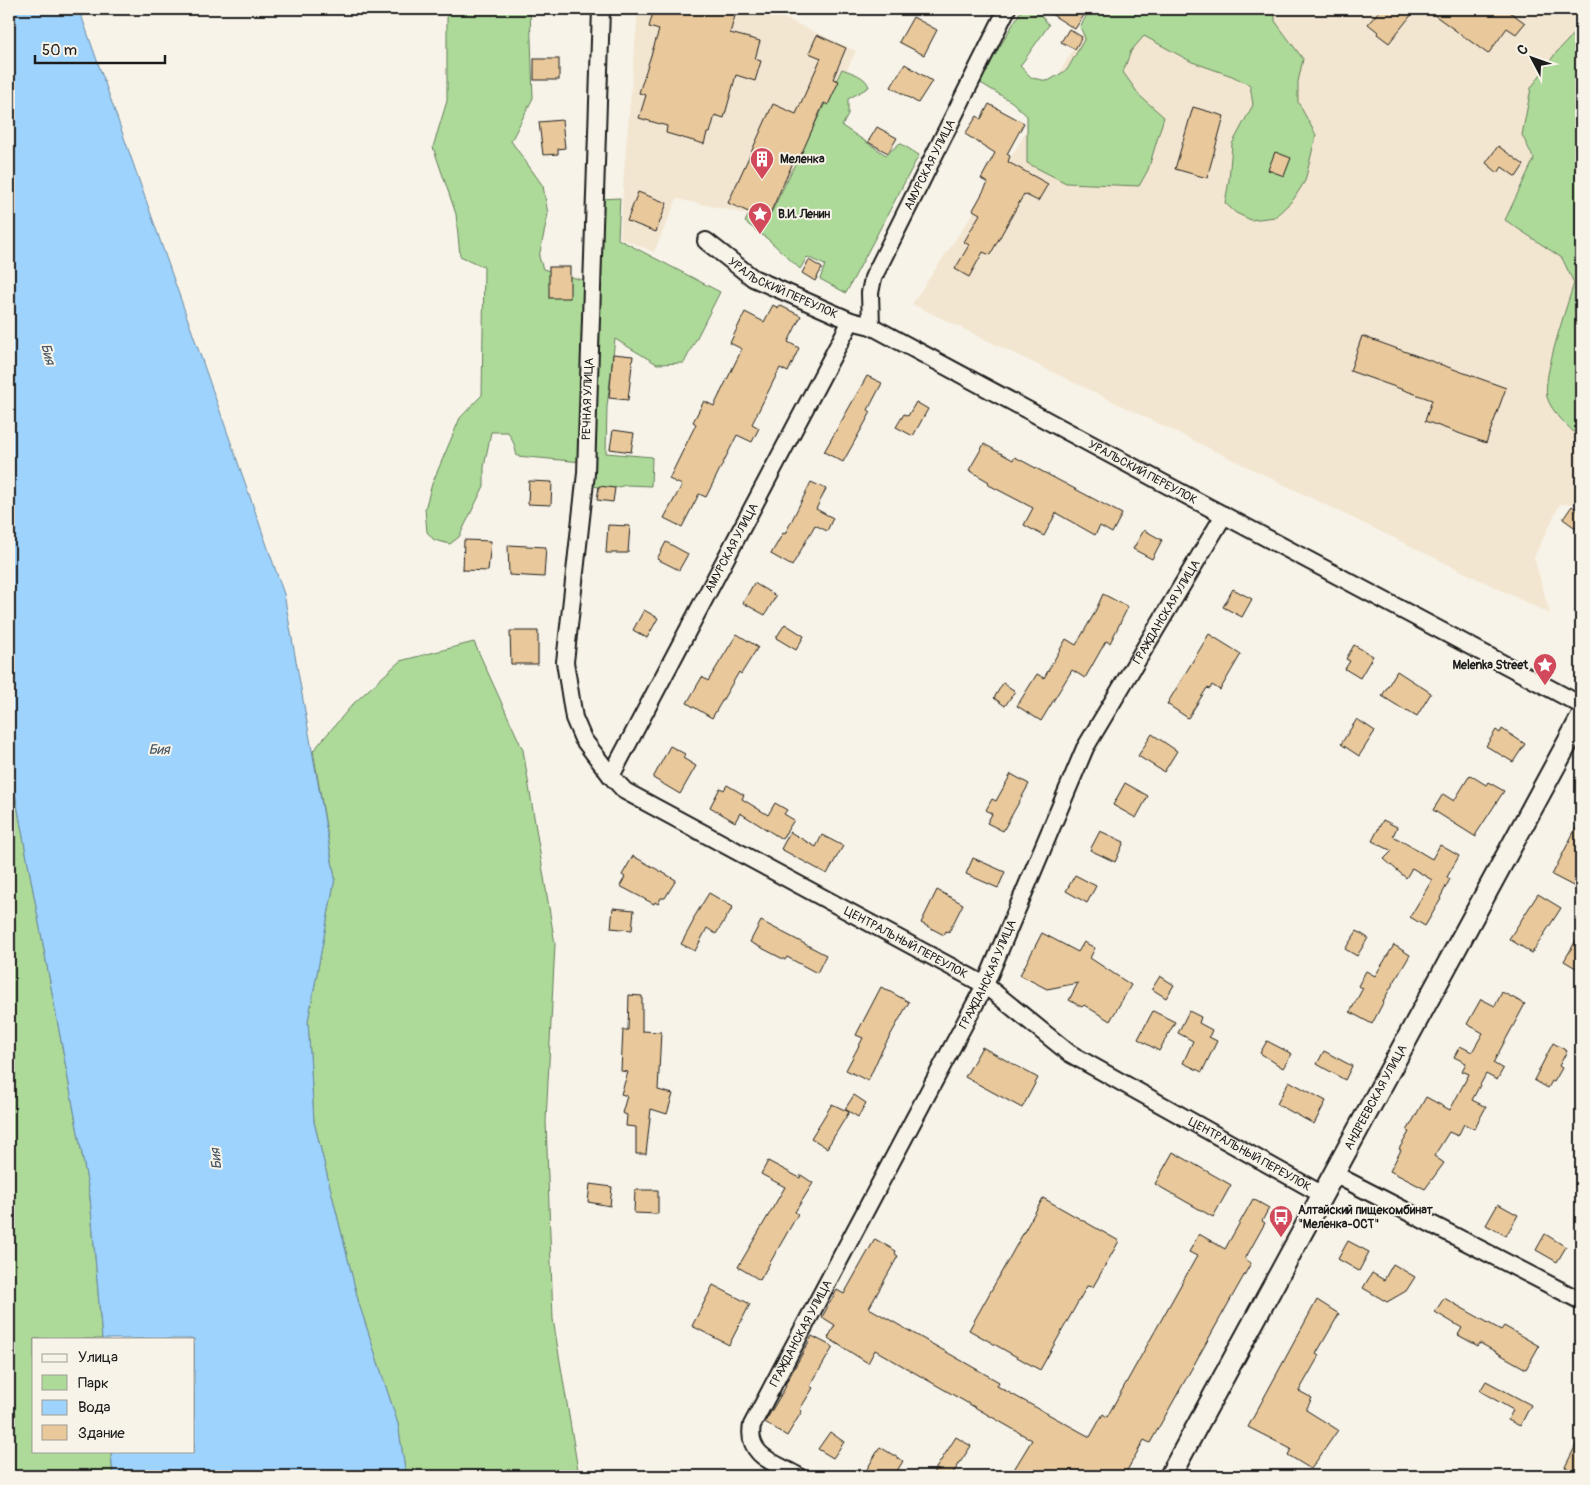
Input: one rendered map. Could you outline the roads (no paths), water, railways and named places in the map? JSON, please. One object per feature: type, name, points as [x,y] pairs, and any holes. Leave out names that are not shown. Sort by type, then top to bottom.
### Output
[{"type":"street","name":"РЕЧНАЯ УЛИЦА","points":[[601,9],[586,473],[566,662],[574,718],[584,739],[611,776]]},
{"type":"street","name":"АМУРСКАЯ УЛИЦА","points":[[871,326],[870,293],[874,278],[1006,9]]},
{"type":"street","name":"УРАЛЬСКИЙ ПЕРЕУЛОК","points":[[706,240],[753,278],[852,321],[871,326],[1581,706]]},
{"type":"street","name":"АМУРСКАЯ УЛИЦА","points":[[611,776],[852,321]]},
{"type":"street","name":"ГРАЖДАНСКАЯ УЛИЦА","points":[[798,1476],[755,1450],[752,1443],[752,1425],[985,985],[1086,748],[1224,515]]},
{"type":"street","name":"АНДРЕЕВСКАЯ УЛИЦА","points":[[1170,1476],[1581,718]]},
{"type":"street","name":"ЦЕНТРАЛЬНЫЙ ПЕРЕУЛОК","points":[[611,776],[625,790],[985,985],[1069,1053],[1323,1194]]},
{"type":"street","points":[[1334,1174],[1581,1301]]},
{"type":"water","name":"Бия","points":[[9,9],[79,9],[284,594],[335,878],[308,1021],[314,1122],[359,1304],[398,1424],[406,1476],[113,1476],[111,1452],[195,1452],[195,1338],[102,1338],[90,1197],[9,761]]},
{"type":"place","name":"Меленка","points":[[762,180]]},
{"type":"place","name":"В.И. Ленин","points":[[760,235]]},
{"type":"place","name":"Melenka Street","points":[[1545,686]]},
{"type":"place","name":"Алтайский пищекомбинат \"Меленка-ОСТ\"","points":[[1281,1238]]}]
